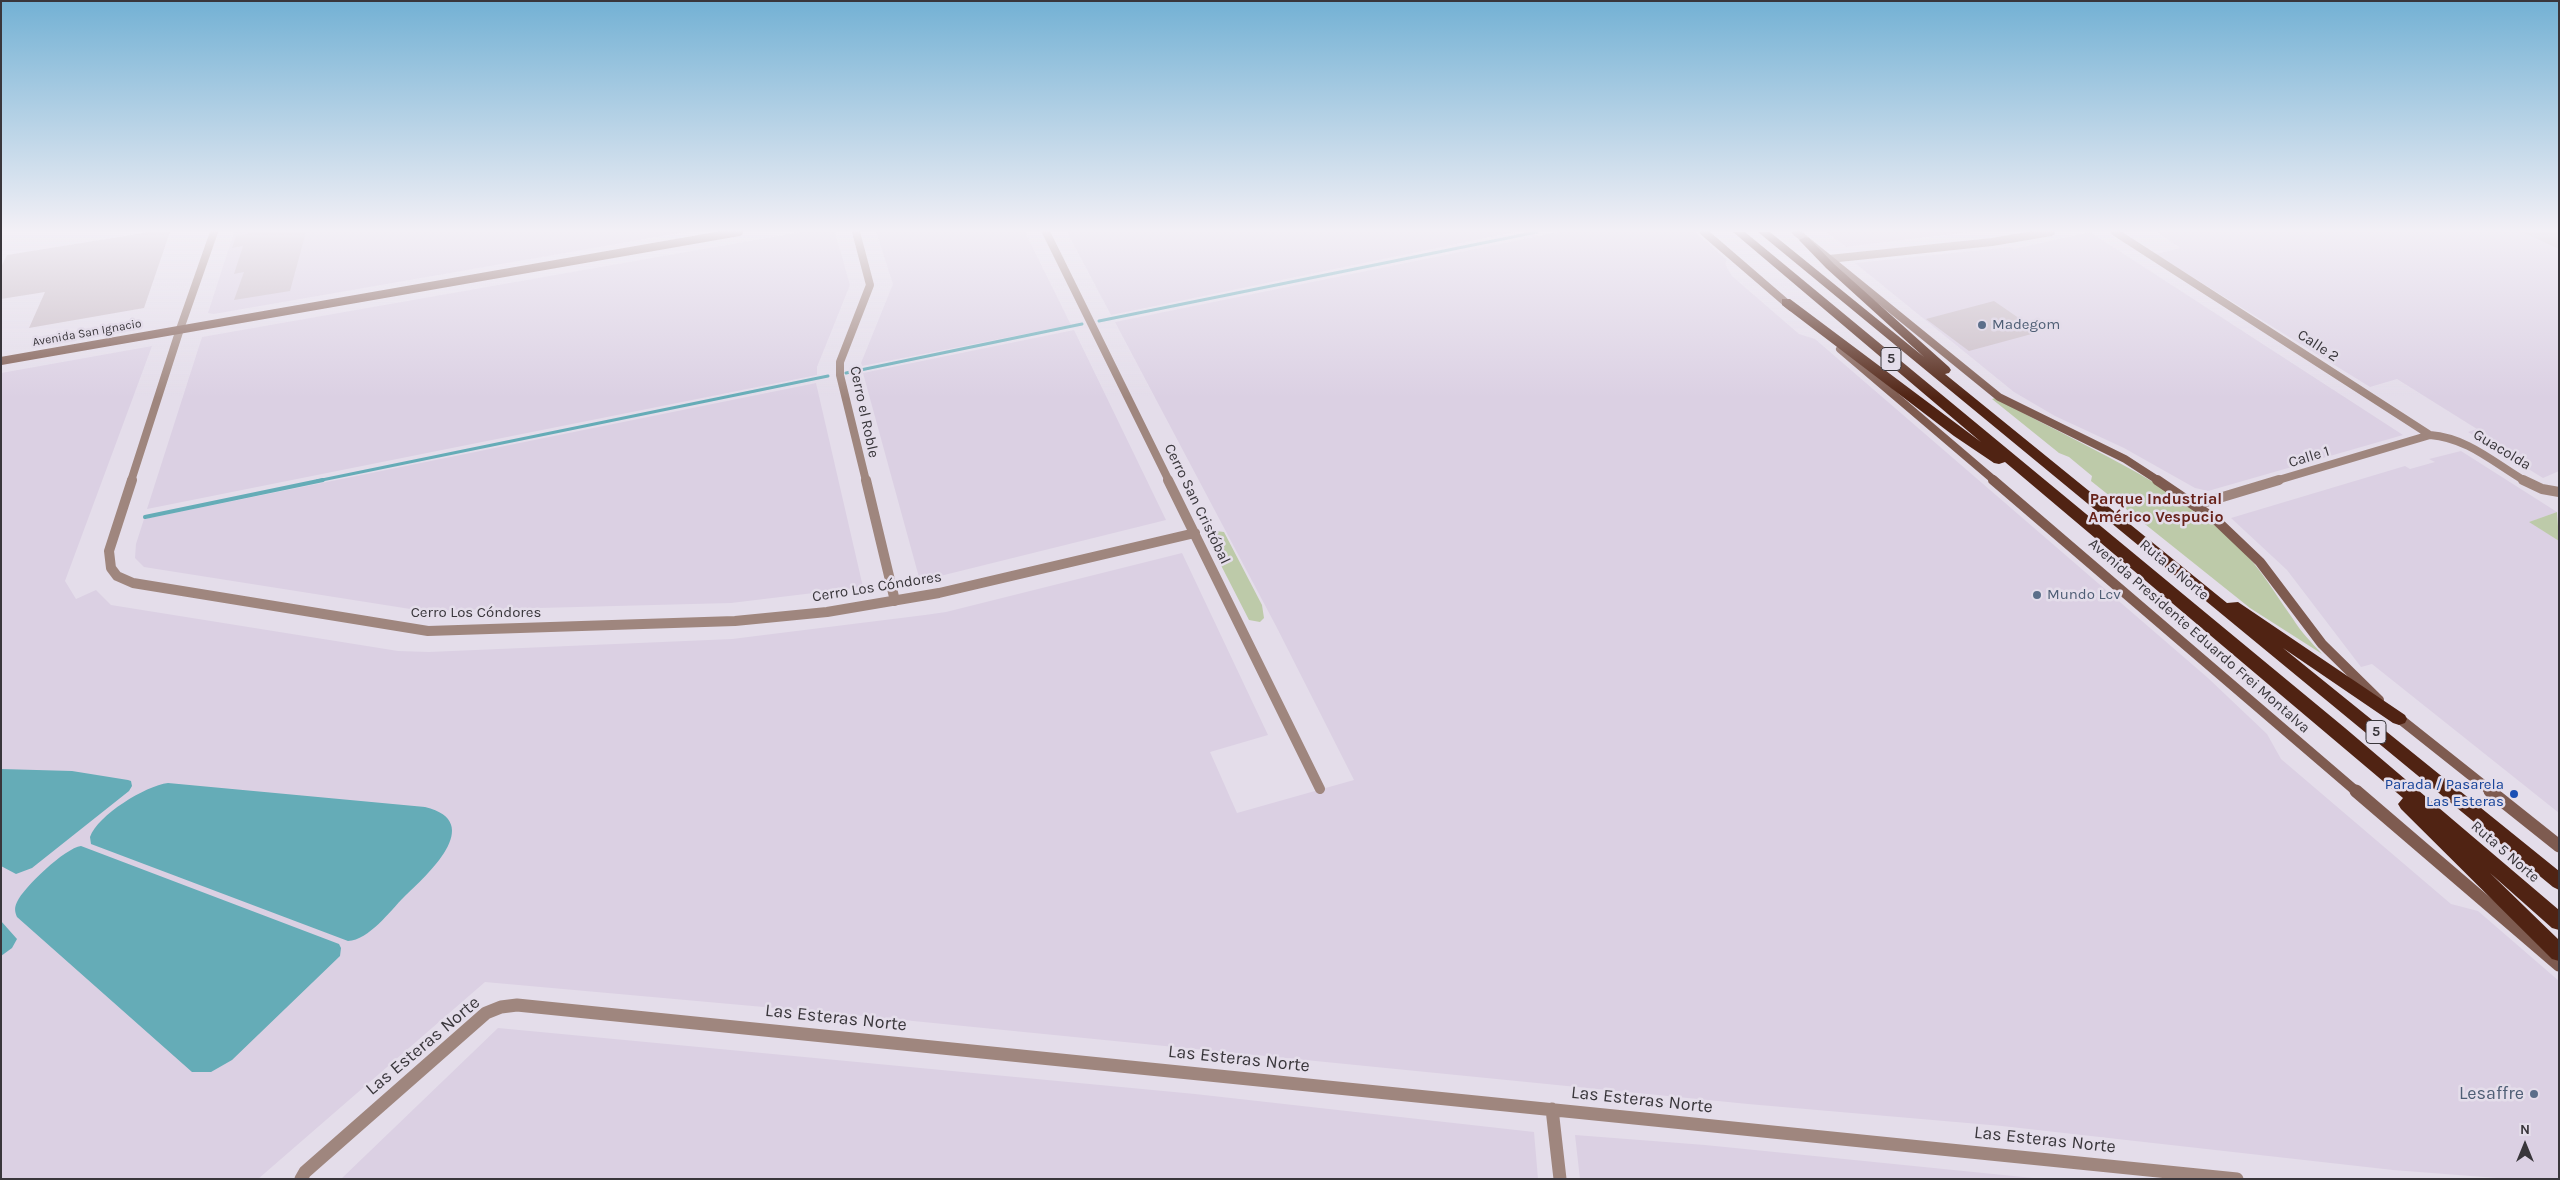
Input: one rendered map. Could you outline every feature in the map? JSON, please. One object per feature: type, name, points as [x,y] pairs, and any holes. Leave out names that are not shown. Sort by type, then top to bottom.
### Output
[{"type":"highway","name":"Ruta 5 Norte","points":[[1804,287],[2339,733],[2559,922]]},
{"type":"highway","name":"Ruta 5 Norte","points":[[1829,287],[2559,882]]},
{"type":"highway","points":[[1853,287],[1917,343],[2002,428]]},
{"type":"highway","points":[[1786,302],[1959,433],[2044,486]]},
{"type":"highway","points":[[2192,583],[2245,613],[2399,719]]},
{"type":"highway","points":[[2339,733],[2395,792],[2559,953]]},
{"type":"main road","name":"Avenida San Ignacio","points":[[1,361],[422,287]]},
{"type":"main road","name":"Avenida Presidente Eduardo Frei Montalva","points":[[1769,287],[2559,965]]},
{"type":"main road","points":[[1864,287],[1995,394],[2026,412],[2125,458],[2196,505],[2249,550],[2322,644],[2399,719],[2559,846]]},
{"type":"street","name":"Cerro Los Cóndores","points":[[195,287],[109,551],[108,565],[110,569],[125,581],[385,626],[441,631],[754,620],[895,601],[987,583],[1195,533]]},
{"type":"street","name":"Cerro el Roble","points":[[869,287],[840,362],[840,375],[895,601]]},
{"type":"street","name":"Cerro San Cristóbal","points":[[1073,287],[1320,789]]},
{"type":"street","name":"Calle 2","points":[[2200,287],[2430,435]]},
{"type":"street","name":"Guacolda","points":[[2430,435],[2451,436],[2528,483],[2559,492]]},
{"type":"street","name":"Calle 1","points":[[2196,505],[2430,435]]},
{"type":"street","name":"Las Esteras Norte","points":[[301,1179],[305,1172],[486,1013],[501,1006],[518,1005],[2237,1179]]},
{"type":"street","points":[[1552,1109],[1560,1179]]},
{"type":"shaded area","points":[[216,287],[369,287],[214,314],[208,313]]},
{"type":"shaded area","points":[[486,287],[849,287],[817,367],[817,375],[147,509],[202,337]]},
{"type":"shaded area","points":[[892,287],[1052,287],[1071,325],[862,366],[861,363]]},
{"type":"shaded area","points":[[1096,287],[1247,287],[1111,315]]},
{"type":"shaded area","points":[[1287,287],[1745,287],[1799,334],[1815,339],[2208,678],[2267,734],[2281,759],[2451,904],[2478,911],[2559,981],[2559,1179],[2510,1179],[2393,1170],[2002,1126],[1748,1104],[853,1015],[485,982],[258,1179],[1,1179],[1,373],[152,346],[65,581],[76,599],[96,590],[111,605],[398,651],[429,652],[732,639],[925,615],[946,612],[1182,553],[1268,735],[1210,752],[1237,813],[1354,780],[1276,626],[1115,322]]},
{"type":"shaded area","points":[[1885,287],[2175,287],[2403,435],[2208,491],[2195,488],[2124,448],[2055,416],[2014,392]]},
{"type":"shaded area","points":[[2208,287],[2559,287],[2559,471],[2543,478],[2468,432],[2477,429],[2397,379],[2370,387]]},
{"type":"shaded area","points":[[1074,330],[1166,520],[920,581],[863,373]]},
{"type":"shaded area","points":[[816,383],[863,587],[731,603],[423,611],[144,567],[135,558],[136,544],[144,519]]},
{"type":"shaded area","points":[[2461,451],[2557,512],[2530,522],[2559,541],[2559,813],[2372,664],[2361,667],[2287,570],[2231,518],[2405,466],[2410,469],[2435,462],[2429,459]]},
{"type":"shaded area","points":[[498,1028],[1195,1094],[1534,1132],[1538,1179],[341,1179]]},
{"type":"shaded area","points":[[1575,1135],[1705,1145],[2043,1179],[1580,1179]]},
{"type":"green space","points":[[1995,398],[2122,464],[2183,501],[2211,522],[2254,563],[2300,628],[2322,654],[2250,608],[2091,481],[2092,476],[2069,457],[2059,453],[1992,399]]},
{"type":"green space","points":[[2557,512],[2559,541],[2529,522]]},
{"type":"green space","points":[[1216,531],[1224,532],[1262,605],[1264,618],[1260,622],[1249,620],[1205,534]]},
{"type":"water","points":[[1,769],[72,771],[128,780],[131,781],[132,786],[129,791],[32,868],[16,874],[1,866]]},
{"type":"water","points":[[168,783],[425,807],[443,814],[451,824],[451,837],[446,850],[437,863],[386,917],[364,936],[348,941],[91,844],[90,837],[95,828],[112,811],[147,790]]},
{"type":"water","points":[[81,846],[339,944],[341,948],[340,956],[232,1060],[211,1072],[192,1072],[17,917],[16,904],[28,887],[65,853]]},
{"type":"water","points":[[1,921],[17,939],[12,948],[1,956]]},
{"type":"building","points":[[1,287],[151,287],[144,308],[29,328],[45,292],[1,299]]},
{"type":"building","points":[[239,287],[291,287],[290,291],[234,300]]},
{"type":"building","name":"Madegom","points":[[1994,301],[2039,332],[1969,351],[1926,319]]},
{"type":"waterway","points":[[1099,321],[1266,287]]},
{"type":"waterway","points":[[846,373],[1082,324]]},
{"type":"waterway","points":[[317,481],[828,376]]},
{"type":"waterway","points":[[145,517],[323,480]]},
{"type":"place","name":"Madegom","points":[[1982,325]]},
{"type":"place","name":"Mundo Lcv","points":[[2037,595]]},
{"type":"place","name":"Parada / Pasarela Las Esteras","points":[[2514,794]]},
{"type":"place","name":"Lesaffre","points":[[2534,1094]]},
{"type":"district","name":"Parque Industrial Américo Vespucio","points":[[2156,508]]}]
